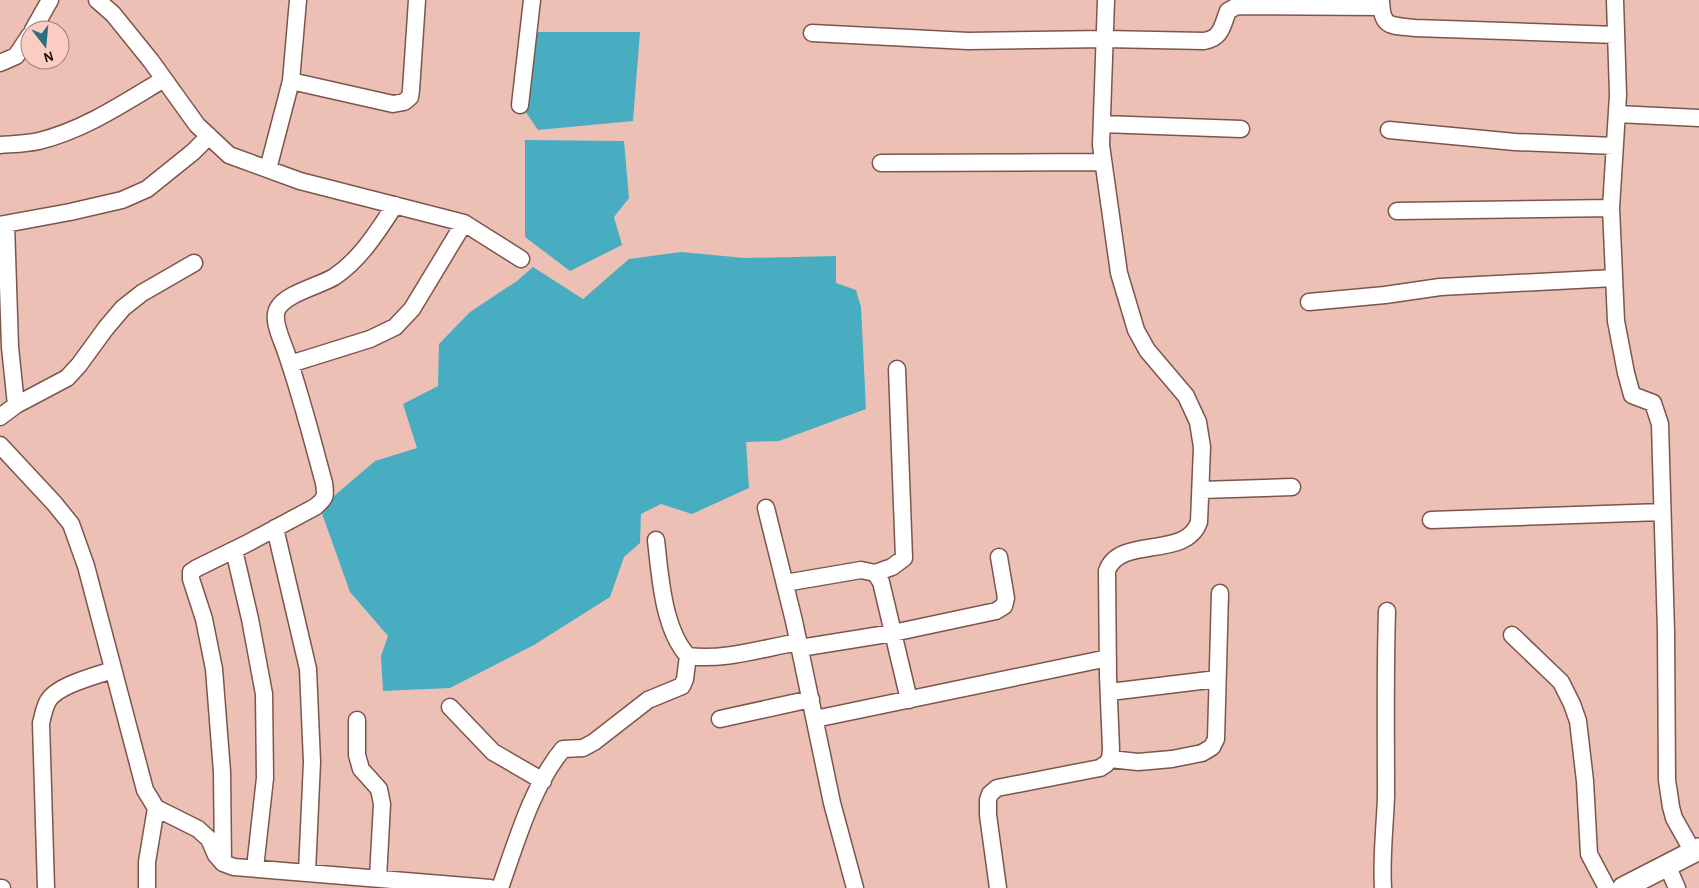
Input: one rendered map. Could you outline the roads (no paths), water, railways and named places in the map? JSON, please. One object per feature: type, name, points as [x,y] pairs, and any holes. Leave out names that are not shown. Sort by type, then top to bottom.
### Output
[{"type":"main road","points":[[1623,888],[1696,850]]},
{"type":"street","points":[[39,20],[50,0]]},
{"type":"street","points":[[97,0],[113,14],[197,125],[229,155],[300,181],[464,223],[521,260]]},
{"type":"street","points":[[268,169],[291,81],[298,0]]},
{"type":"street","points":[[291,81],[393,104],[404,102],[410,97],[411,90],[417,0]]},
{"type":"street","points":[[520,105],[532,0]]},
{"type":"street","points":[[998,888],[988,815],[990,794],[997,788],[1100,768],[1110,759],[1108,571],[1110,563],[1124,554],[1178,542],[1192,534],[1199,522],[1202,447],[1198,422],[1186,396],[1147,350],[1136,330],[1119,273],[1101,145],[1106,0]]},
{"type":"street","points":[[1614,0],[1618,95],[1611,208],[1616,321],[1632,395],[1653,403],[1660,424],[1666,632],[1667,780],[1674,818],[1696,850]]},
{"type":"street","points":[[812,33],[968,40],[1105,39],[1204,41],[1213,40],[1219,36],[1228,5],[1381,3],[1382,15],[1386,22],[1394,26],[1616,35]]},
{"type":"street","points":[[0,63],[16,56],[20,50]]},
{"type":"street","points":[[0,145],[37,142],[60,135],[103,116],[164,79]]},
{"type":"street","points":[[1617,114],[1699,118]]},
{"type":"street","points":[[1102,124],[1241,129]]},
{"type":"street","points":[[1389,130],[1515,142],[1615,146]]},
{"type":"street","points":[[16,405],[10,346],[3,225],[122,200],[147,189],[193,152],[209,136]]},
{"type":"street","points":[[881,163],[1103,162]]},
{"type":"street","points":[[224,863],[222,772],[214,670],[204,619],[191,579],[191,572],[315,507],[322,502],[326,495],[290,364],[276,322],[276,310],[284,301],[333,277],[348,266],[372,240],[395,205]]},
{"type":"street","points":[[1397,211],[1611,208]]},
{"type":"street","points":[[290,364],[370,339],[395,326],[412,309],[464,223]]},
{"type":"street","points":[[0,417],[16,405],[67,378],[123,308],[142,293],[194,262]]},
{"type":"street","points":[[1309,302],[1385,295],[1440,287],[1614,278]]},
{"type":"street","points":[[785,584],[861,570],[875,573],[892,566],[904,558],[897,369]]},
{"type":"street","points":[[0,445],[71,524],[86,566],[145,790],[156,808],[198,829],[210,839],[216,855],[224,863],[234,867],[378,878],[443,886],[490,888]]},
{"type":"street","points":[[1201,490],[1292,487]]},
{"type":"street","points":[[766,508],[800,645],[832,803],[855,888]]},
{"type":"street","points":[[1431,520],[1662,512]]},
{"type":"street","points":[[275,528],[308,669],[312,762],[307,872]]},
{"type":"street","points":[[656,540],[666,611],[679,647],[688,656],[700,658],[892,633],[996,611],[1004,606],[1006,598],[999,557]]},
{"type":"street","points":[[234,550],[250,619],[264,694],[266,778],[256,868]]},
{"type":"street","points":[[875,573],[881,582],[910,700]]},
{"type":"street","points":[[1110,759],[1138,762],[1172,759],[1202,753],[1212,748],[1216,739],[1220,592]]},
{"type":"street","points":[[1382,888],[1385,823],[1385,659],[1388,611]]},
{"type":"street","points":[[1512,635],[1561,682],[1572,704],[1578,721],[1585,781],[1589,854],[1607,888]]},
{"type":"street","points":[[500,888],[518,835],[543,781],[563,749],[583,748],[594,742],[648,700],[682,686],[685,679],[688,656]]},
{"type":"street","points":[[815,719],[1108,658]]},
{"type":"street","points":[[46,888],[41,723],[44,708],[49,698],[63,688],[112,670]]},
{"type":"street","points":[[1110,692],[1217,679]]},
{"type":"street","points":[[720,719],[810,699]]},
{"type":"street","points":[[450,707],[493,752],[543,781]]},
{"type":"street","points":[[357,720],[357,755],[361,769],[379,789],[382,804],[378,878]]},
{"type":"street","points":[[147,888],[148,862],[156,808]]},
{"type":"street","points":[[1667,865],[1677,888]]},
{"type":"water","points":[[534,32],[640,32],[633,121],[538,130],[525,111]]},
{"type":"water","points":[[525,140],[624,141],[629,198],[614,217],[622,245],[570,271],[525,237]]},
{"type":"water","points":[[681,252],[745,258],[836,256],[836,283],[856,290],[861,307],[866,409],[779,441],[746,442],[749,488],[692,514],[661,504],[641,514],[640,543],[624,557],[610,597],[534,645],[450,688],[383,691],[381,656],[388,636],[350,592],[320,508],[375,461],[417,448],[403,404],[438,386],[439,344],[470,312],[517,281],[533,267],[583,299],[629,259]]}]
